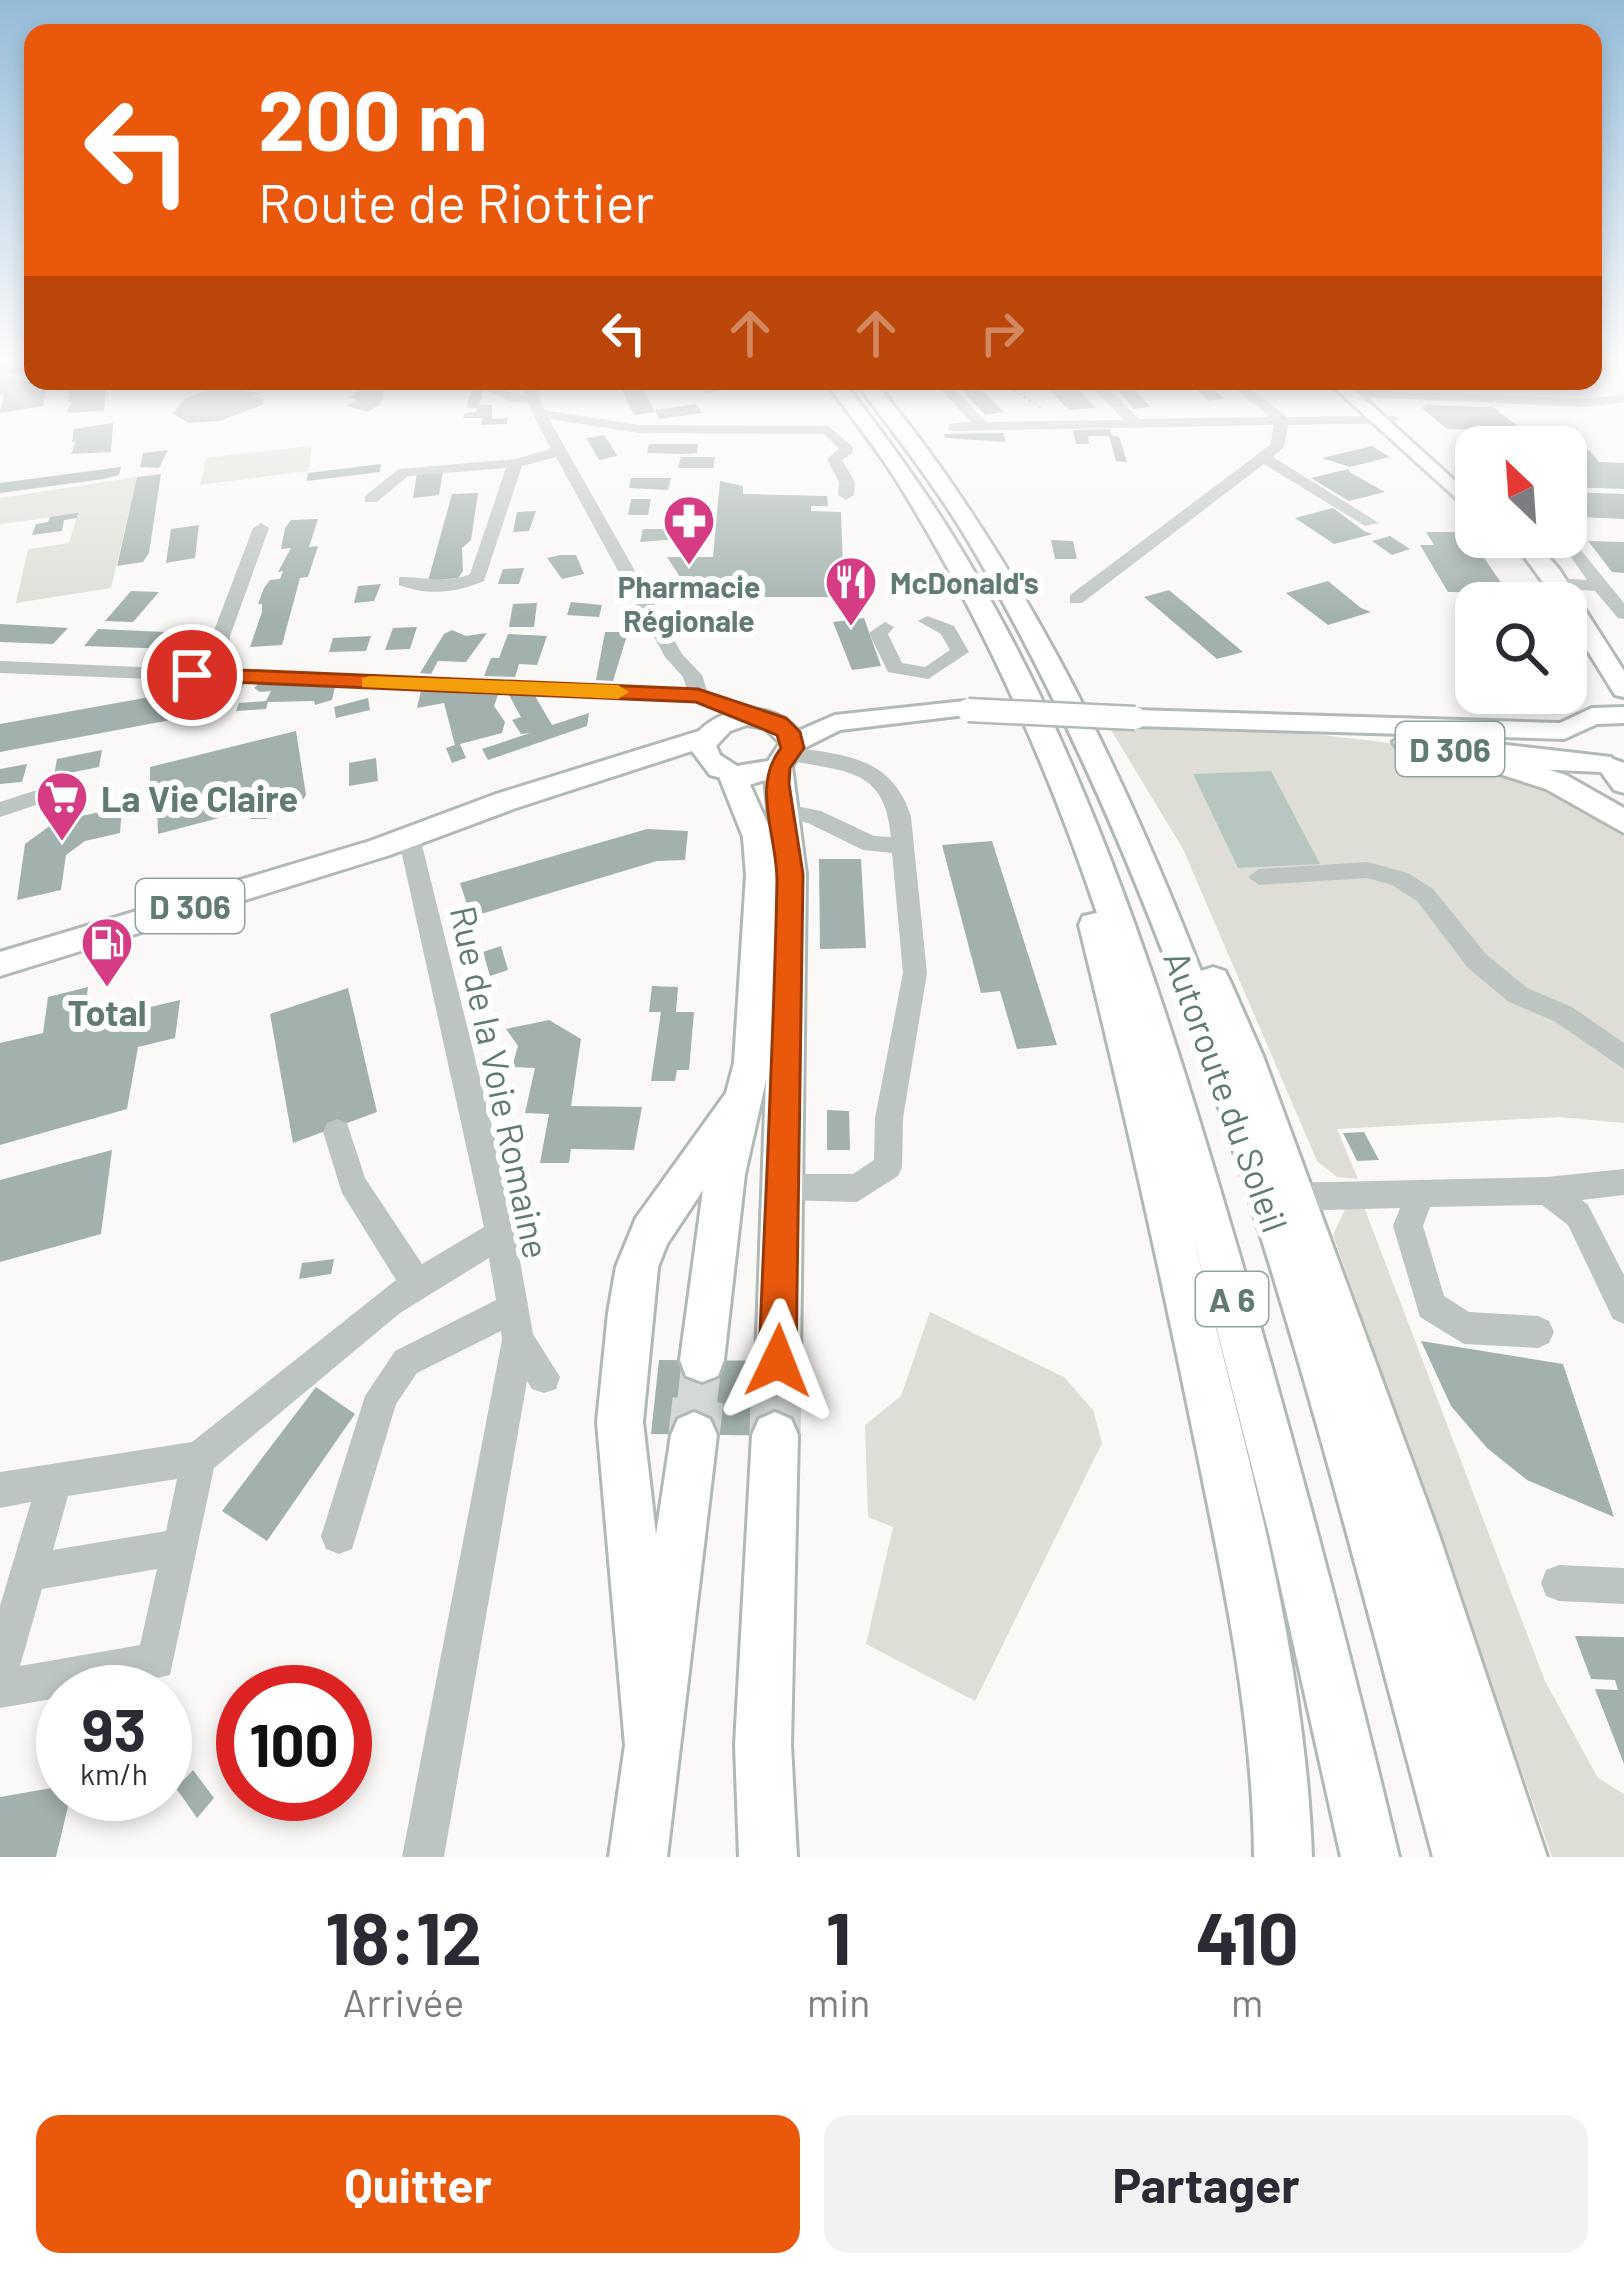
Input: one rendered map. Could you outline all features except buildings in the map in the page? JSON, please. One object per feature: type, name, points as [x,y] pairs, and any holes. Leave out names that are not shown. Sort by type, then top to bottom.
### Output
[{"type":"highway","name":"Autoroute du Soleil","points":[[883,447],[956,563],[1050,753],[1110,909],[1177,1107],[1241,1331],[1370,1857]]},
{"type":"highway","points":[[914,447],[958,505],[1090,730],[1190,928],[1245,1056],[1280,1197],[1414,1532],[1518,1857]]},
{"type":"highway","points":[[1460,751],[1556,782],[1624,822]]},
{"type":"highway","points":[[1050,753],[1179,1252],[1242,1553],[1275,1750],[1283,1857]]},
{"type":"highway","points":[[778,1361],[790,874],[782,812],[787,755]]},
{"type":"highway","points":[[702,1360],[725,1174],[752,1064],[762,855],[723,771]]},
{"type":"highway","points":[[652,1743],[620,1422],[630,1312],[637,1267],[651,1232],[746,1094]]},
{"type":"highway","name":"Autoroute du Soleil","points":[[1280,1197],[1462,1857]]},
{"type":"highway","points":[[638,1857],[694,1435]]},
{"type":"highway","points":[[768,1857],[763,1744],[775,1436]]},
{"type":"main road","points":[[1411,447],[1455,490]]},
{"type":"main road","points":[[1417,447],[1455,478]]},
{"type":"main road","points":[[1524,558],[1547,582]]},
{"type":"main road","points":[[1587,636],[1624,690]]},
{"type":"main road","points":[[1587,661],[1603,694],[1602,718],[1584,748],[1616,772]]},
{"type":"main road","name":"D 306","points":[[758,718],[884,704],[1534,731],[1564,731],[1602,718]]},
{"type":"main road","name":"D 306","points":[[787,755],[835,723],[966,710]]},
{"type":"main road","points":[[758,718],[784,728],[787,755],[756,775],[723,771],[704,753],[709,734],[731,720],[758,718]]},
{"type":"main road","name":"D 306","points":[[1299,724],[1616,772]]},
{"type":"main road","name":"D 306","points":[[0,964],[380,848],[709,734]]},
{"type":"main road","name":"D 306","points":[[380,848],[664,772],[723,771]]},
{"type":"street","points":[[558,447],[674,656],[686,694],[706,710],[709,734]]},
{"type":"street","points":[[822,447],[820,466],[851,501],[834,459],[848,451],[843,447]]},
{"type":"street","points":[[1076,599],[1276,447]]},
{"type":"street","points":[[371,499],[404,472],[515,463],[560,451]]},
{"type":"street","points":[[1263,457],[1371,523]]},
{"type":"street","points":[[405,581],[408,586],[431,586],[478,577],[515,463]]},
{"type":"street","points":[[470,489],[473,466]]},
{"type":"street","points":[[218,676],[221,636],[261,528]]},
{"type":"street","points":[[1580,558],[1624,614]]},
{"type":"street","points":[[1587,588],[1600,586]]},
{"type":"street","points":[[886,627],[878,632],[889,660],[911,674],[932,663],[951,661],[960,652],[950,633],[927,621]]},
{"type":"street","points":[[0,667],[686,694],[758,718]]},
{"type":"street","points":[[782,1187],[857,1188],[888,1167],[889,1118],[915,973],[898,802],[873,773],[787,755]]},
{"type":"street","points":[[0,810],[46,794]]},
{"type":"street","points":[[782,812],[814,816],[872,844],[903,844]]},
{"type":"street","name":"Rue de la Voie Romaine","points":[[410,841],[500,1234],[515,1324]]},
{"type":"street","points":[[1259,877],[1367,870],[1400,879],[1425,895],[1478,961],[1518,995],[1563,1014],[1624,1058]]},
{"type":"street","points":[[337,1132],[352,1184],[417,1285]]},
{"type":"street","points":[[1280,1197],[1546,1190],[1624,1182]]},
{"type":"street","points":[[1546,1190],[1578,1215],[1624,1308]]},
{"type":"street","points":[[1422,1191],[1408,1226],[1431,1306],[1464,1328],[1538,1333]]},
{"type":"street","points":[[0,1490],[199,1458],[302,1371],[417,1285],[500,1234]]},
{"type":"street","points":[[515,1324],[544,1377]]},
{"type":"street","points":[[339,1536],[382,1396],[406,1362],[515,1324]]},
{"type":"street","points":[[423,1857],[515,1324]]},
{"type":"street","points":[[0,1689],[156,1661],[199,1458]]},
{"type":"street","points":[[0,1670],[55,1481]]},
{"type":"street","points":[[28,1573],[180,1547]]},
{"type":"street","points":[[1559,1583],[1624,1586]]},
{"type":"street","points":[[652,1743],[668,1857]]},
{"type":"street","points":[[741,1857],[763,1744]]},
{"type":"shaded area","points":[[312,447],[309,471],[200,485],[206,458]]},
{"type":"shaded area","points":[[137,477],[111,588],[16,603],[28,549],[69,543],[78,514],[0,524],[0,498]]},
{"type":"shaded area","points":[[1108,725],[1308,734],[1449,754],[1515,773],[1574,800],[1624,837],[1624,1123],[1559,1117],[1337,1129],[1358,1179],[1337,1177],[1317,1161],[1183,849]]},
{"type":"shaded area","points":[[1271,771],[1321,864],[1238,868],[1193,774]]},
{"type":"shaded area","points":[[1348,1203],[1364,1207],[1545,1681],[1598,1778],[1624,1794],[1624,1857],[1552,1857],[1333,1235]]},
{"type":"shaded area","points":[[930,1312],[1064,1377],[1093,1410],[1102,1443],[975,1701],[866,1644],[893,1527],[868,1517],[865,1425],[901,1396]]},
{"type":"tunnel","points":[[697,1403],[702,1360]]},
{"type":"tunnel","points":[[776,1403],[778,1361]]},
{"type":"tunnel","points":[[694,1435],[698,1400]]},
{"type":"tunnel","points":[[775,1435],[776,1400]]},
{"type":"slow traffic","points":[[370,682],[618,692]]},
{"type":"place","name":"Pharmacie Régionale","points":[[689,567]]},
{"type":"place","name":"McDonald's","points":[[851,628]]},
{"type":"place","name":"La Vie Claire","points":[[62,843]]},
{"type":"place","name":"Total","points":[[107,989]]},
{"type":"route","points":[[192,675],[698,695],[788,732],[793,748],[778,767],[777,784],[790,874],[778,1361]]}]
